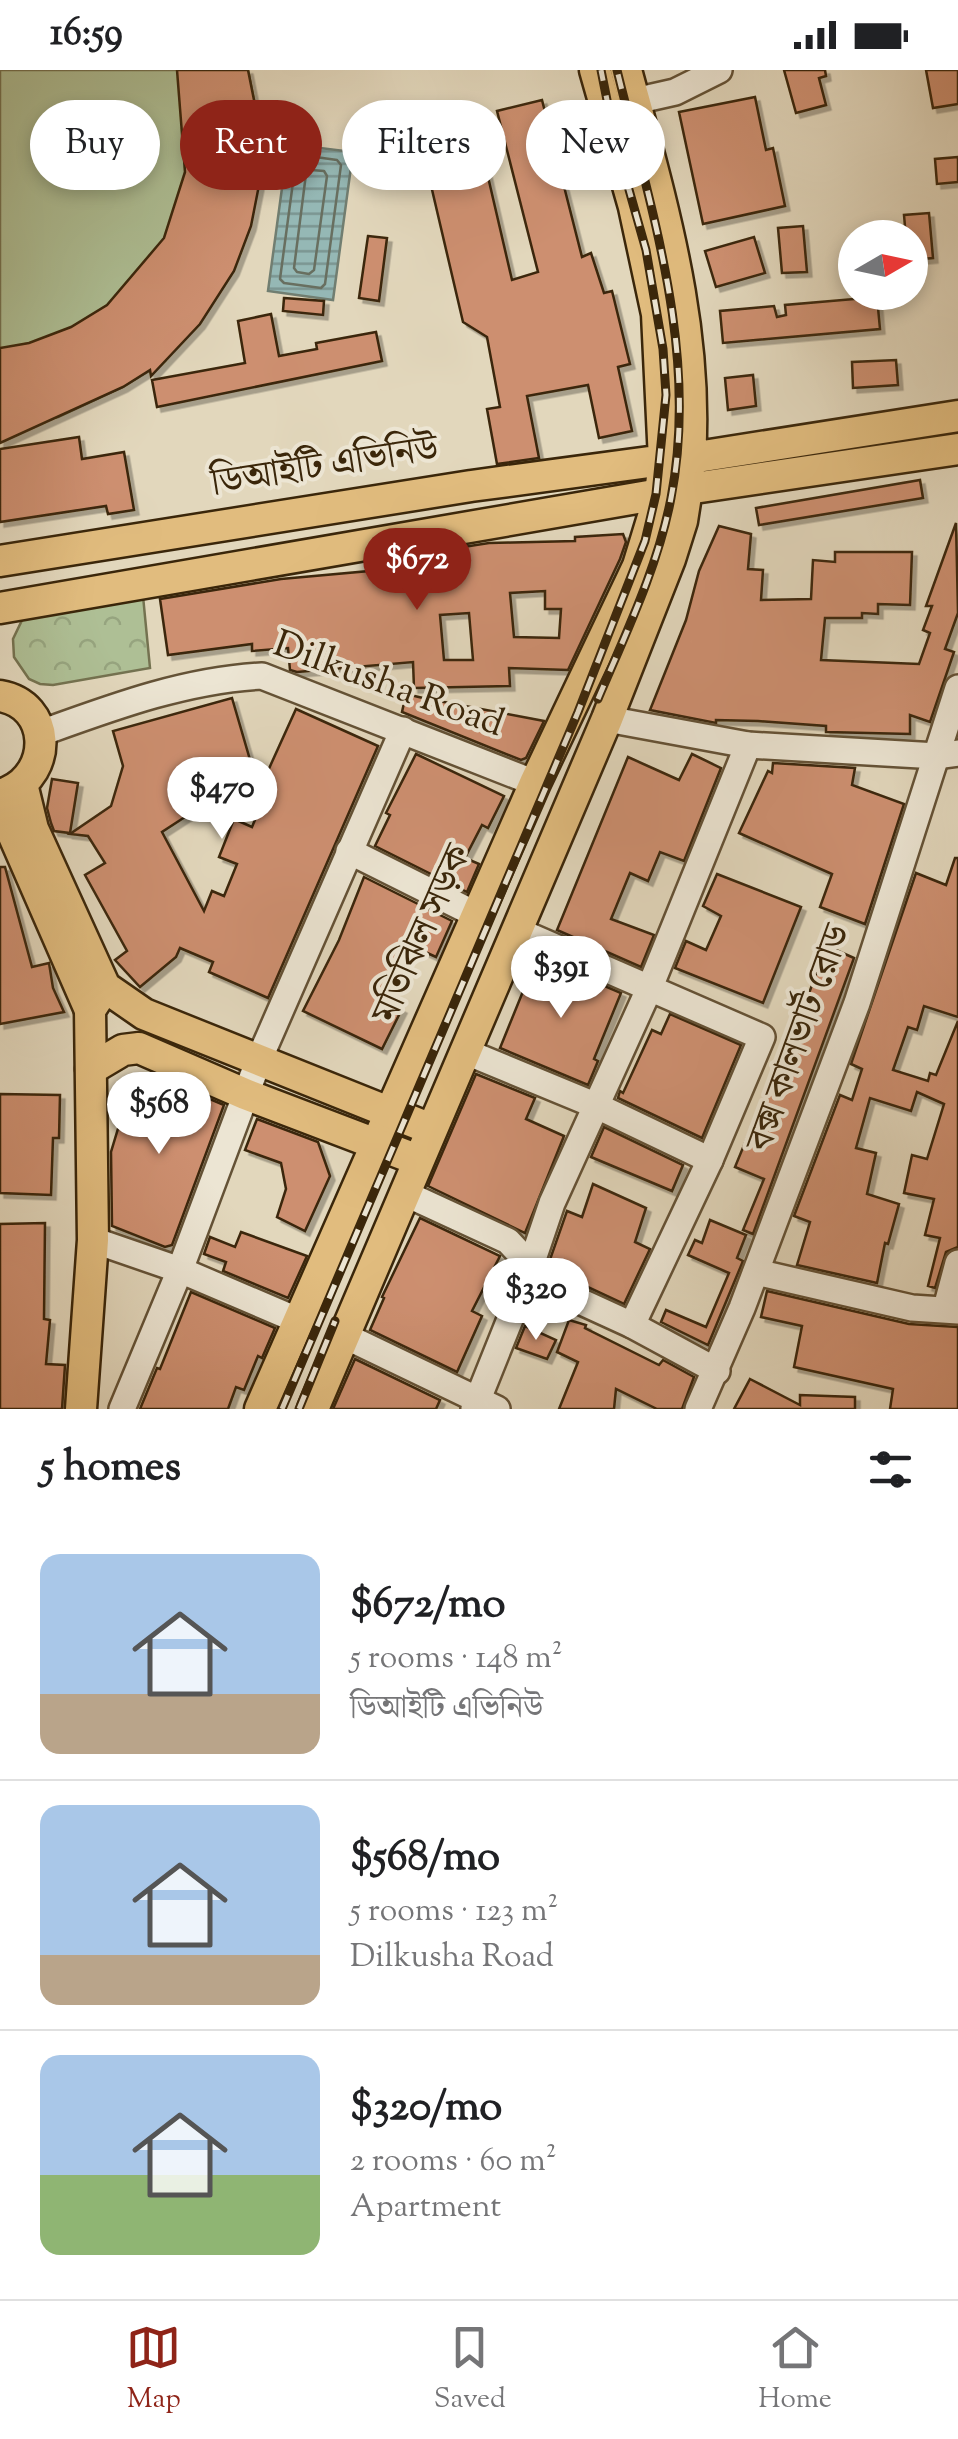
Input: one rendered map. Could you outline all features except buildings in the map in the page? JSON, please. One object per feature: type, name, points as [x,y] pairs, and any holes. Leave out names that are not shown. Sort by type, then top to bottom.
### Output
[{"type":"main road","points":[[595,70],[634,206],[656,314],[678,459]]},
{"type":"main road","points":[[626,70],[635,100]]},
{"type":"main road","points":[[313,1409],[608,719],[670,559],[690,366],[672,239],[659,190]]},
{"type":"main road","name":"ডিআইটি এভিনিউ","points":[[0,561],[471,486],[958,416]]},
{"type":"main road","points":[[0,608],[674,492],[958,449]]},
{"type":"main road","name":"মতিঝিল সড়ক","points":[[260,1409],[535,783],[674,492]]},
{"type":"main road","points":[[0,696],[24,706],[41,733],[39,762],[8,791],[33,830],[98,998],[91,1069],[94,1240],[81,1409]]},
{"type":"main road","points":[[98,998],[431,1129]]},
{"type":"main road","points":[[91,1069],[122,1050],[139,1048],[245,1094],[418,1160]]},
{"type":"street","points":[[639,100],[675,92],[719,70]]},
{"type":"street","name":"Dilkusha Road","points":[[41,733],[128,702],[224,678],[262,676],[535,783]]},
{"type":"street","name":"বক্স কালভার্ট রোড","points":[[698,1409],[756,1272],[948,754],[958,688]]},
{"type":"street","points":[[608,719],[748,745],[948,754]]},
{"type":"street","points":[[122,1409],[180,1270],[258,1062],[404,730]]},
{"type":"street","points":[[345,1336],[483,1405],[552,1203],[650,987],[748,745]]},
{"type":"street","points":[[349,850],[477,915]]},
{"type":"street","points":[[516,930],[762,1037],[710,1160],[632,1324]]},
{"type":"street","points":[[464,1051],[597,1106],[710,1160]]},
{"type":"street","points":[[404,1193],[508,1240],[523,1257],[528,1277]]},
{"type":"street","points":[[94,1240],[180,1270],[297,1320]]},
{"type":"street","points":[[756,1272],[912,1308],[952,1310],[958,1263]]},
{"type":"street","points":[[528,1277],[632,1324],[717,1371]]},
{"type":"green space","points":[[0,70],[248,70],[254,100],[180,100],[180,190],[253,190],[165,361],[123,387],[58,417],[0,427]]},
{"type":"green space","points":[[143,596],[150,668],[40,684],[29,679],[14,657],[13,639],[25,614]]},
{"type":"water","points":[[322,148],[342,151],[342,190],[348,190],[333,300],[268,291],[282,190],[322,190]]},
{"type":"railway","points":[[282,1409],[578,712],[645,541],[656,494],[666,395],[663,349],[646,250],[615,140],[601,70]]},
{"type":"railway","points":[[598,699],[658,550],[671,498],[678,444],[679,390],[667,282],[617,70]]},
{"type":"railway","points":[[299,1409],[335,1321]]}]
